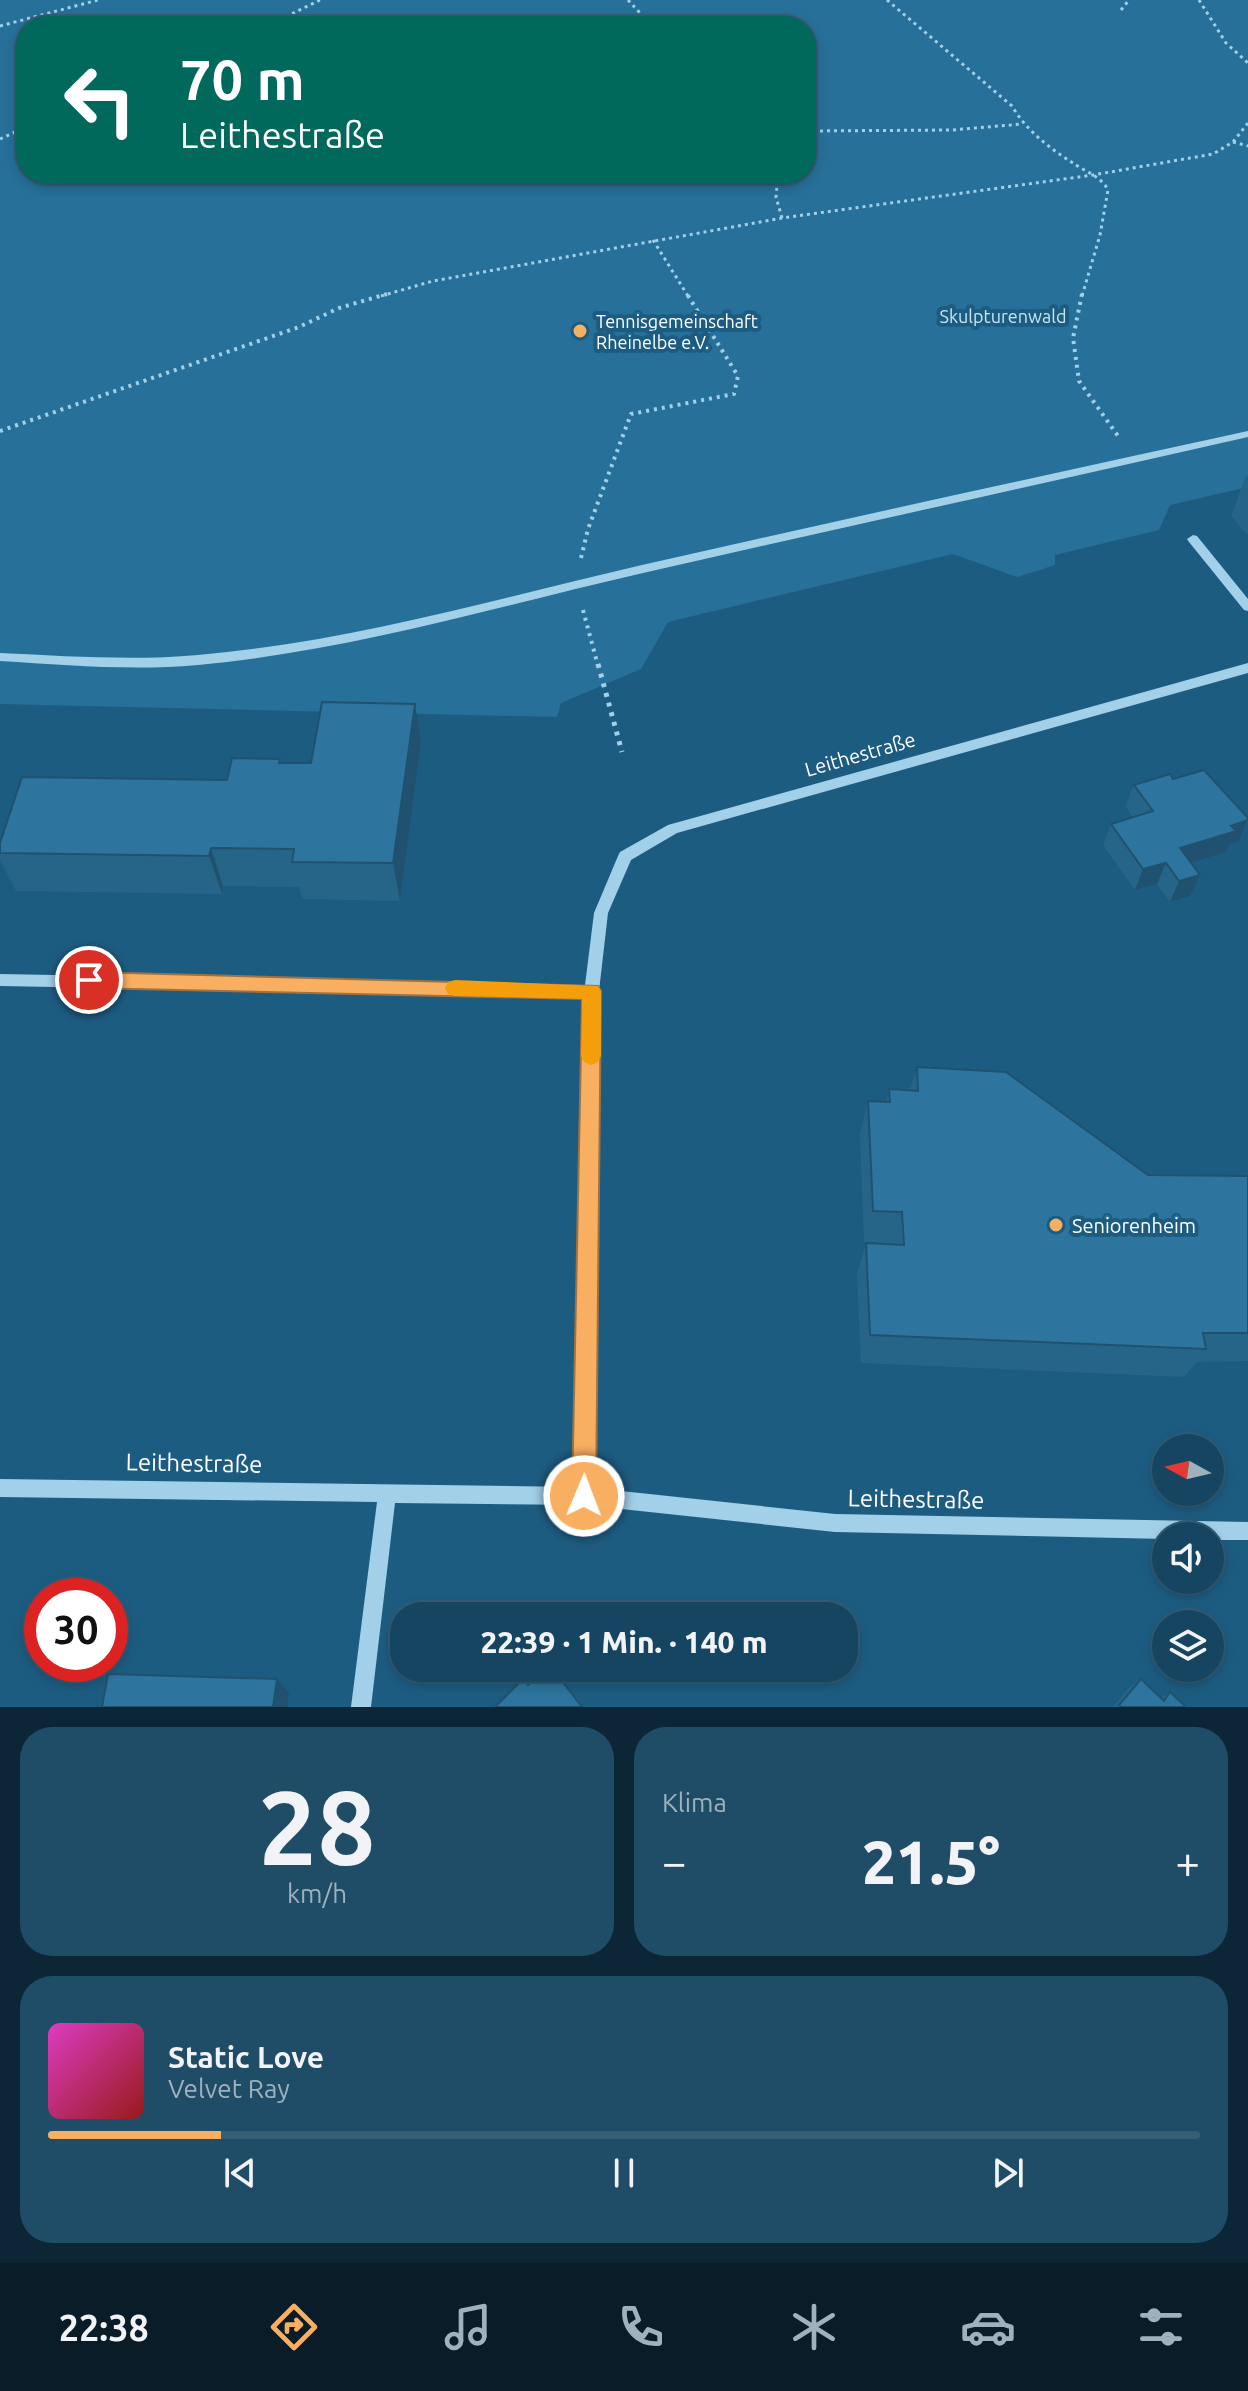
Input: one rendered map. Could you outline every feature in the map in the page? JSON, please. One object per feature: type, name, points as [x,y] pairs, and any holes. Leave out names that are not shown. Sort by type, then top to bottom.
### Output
[{"type":"street","points":[[0,657],[113,662],[211,659],[382,631],[576,584],[1248,434]]},
{"type":"street","points":[[1193,539],[1248,607]]},
{"type":"street","name":"Leithestraße","points":[[584,1496],[592,991],[601,913],[625,856],[673,829],[1248,668]]},
{"type":"street","points":[[0,980],[592,991]]},
{"type":"street","name":"Leithestraße","points":[[0,1488],[584,1496],[835,1523],[1248,1531]]},
{"type":"street","points":[[361,1707],[387,1492]]},
{"type":"path","points":[[38,16],[98,0]]},
{"type":"path","points":[[287,16],[320,0]]},
{"type":"path","points":[[628,0],[640,16]]},
{"type":"path","points":[[887,0],[1012,106],[1022,124],[1093,175],[1108,190],[1100,235],[1078,309],[1073,338],[1075,364],[1085,390],[1136,459]]},
{"type":"path","points":[[1121,10],[1129,0]]},
{"type":"path","points":[[1199,0],[1226,43],[1248,63]]},
{"type":"path","points":[[0,431],[299,327],[339,308],[433,281],[782,218],[1093,175],[1213,154],[1233,142],[1248,123]]},
{"type":"path","points":[[816,131],[952,130],[1022,124]]},
{"type":"path","points":[[1233,142],[1248,146]]},
{"type":"path","points":[[777,184],[776,197],[782,218]]},
{"type":"path","points":[[622,752],[576,584],[588,529],[631,414],[734,394],[738,376],[653,240]]},
{"type":"green space","name":"Skulpturenwald","points":[[0,0],[1248,0],[1248,487],[1170,505],[1159,530],[1055,555],[1055,565],[1017,577],[953,554],[668,622],[641,669],[561,703],[557,717],[0,704]]},
{"type":"building","points":[[322,702],[415,704],[393,863],[292,862],[294,849],[211,848],[209,856],[0,853],[0,843],[22,777],[227,780],[232,758],[311,763]]},
{"type":"building","points":[[1204,770],[1248,820],[1231,826],[1236,831],[1180,848],[1200,875],[1179,881],[1166,863],[1143,869],[1111,824],[1153,811],[1134,785],[1170,774],[1173,779]]},
{"type":"building","name":"Seniorenheim","points":[[917,1067],[1006,1072],[1148,1175],[1248,1176],[1248,1333],[1203,1333],[1206,1349],[870,1335],[866,1243],[904,1245],[902,1212],[873,1211],[868,1101],[890,1102],[889,1089],[918,1091]]},
{"type":"building","points":[[128,1675],[277,1679],[273,1707],[102,1707],[107,1682],[128,1682]]},
{"type":"building","points":[[1141,1679],[1164,1701],[1170,1692],[1186,1707],[1121,1707],[1119,1705]]},
{"type":"building","points":[[520,1682],[528,1685],[531,1682],[563,1682],[582,1707],[495,1707]]},
{"type":"slow traffic","points":[[455,988],[592,991],[591,1056]]},
{"type":"place","name":"Tennisgemeinschaft Rheinelbe e.V.","points":[[580,331]]},
{"type":"place","name":"Seniorenheim","points":[[1056,1225]]},
{"type":"route","points":[[89,980],[592,991],[584,1496]]}]
